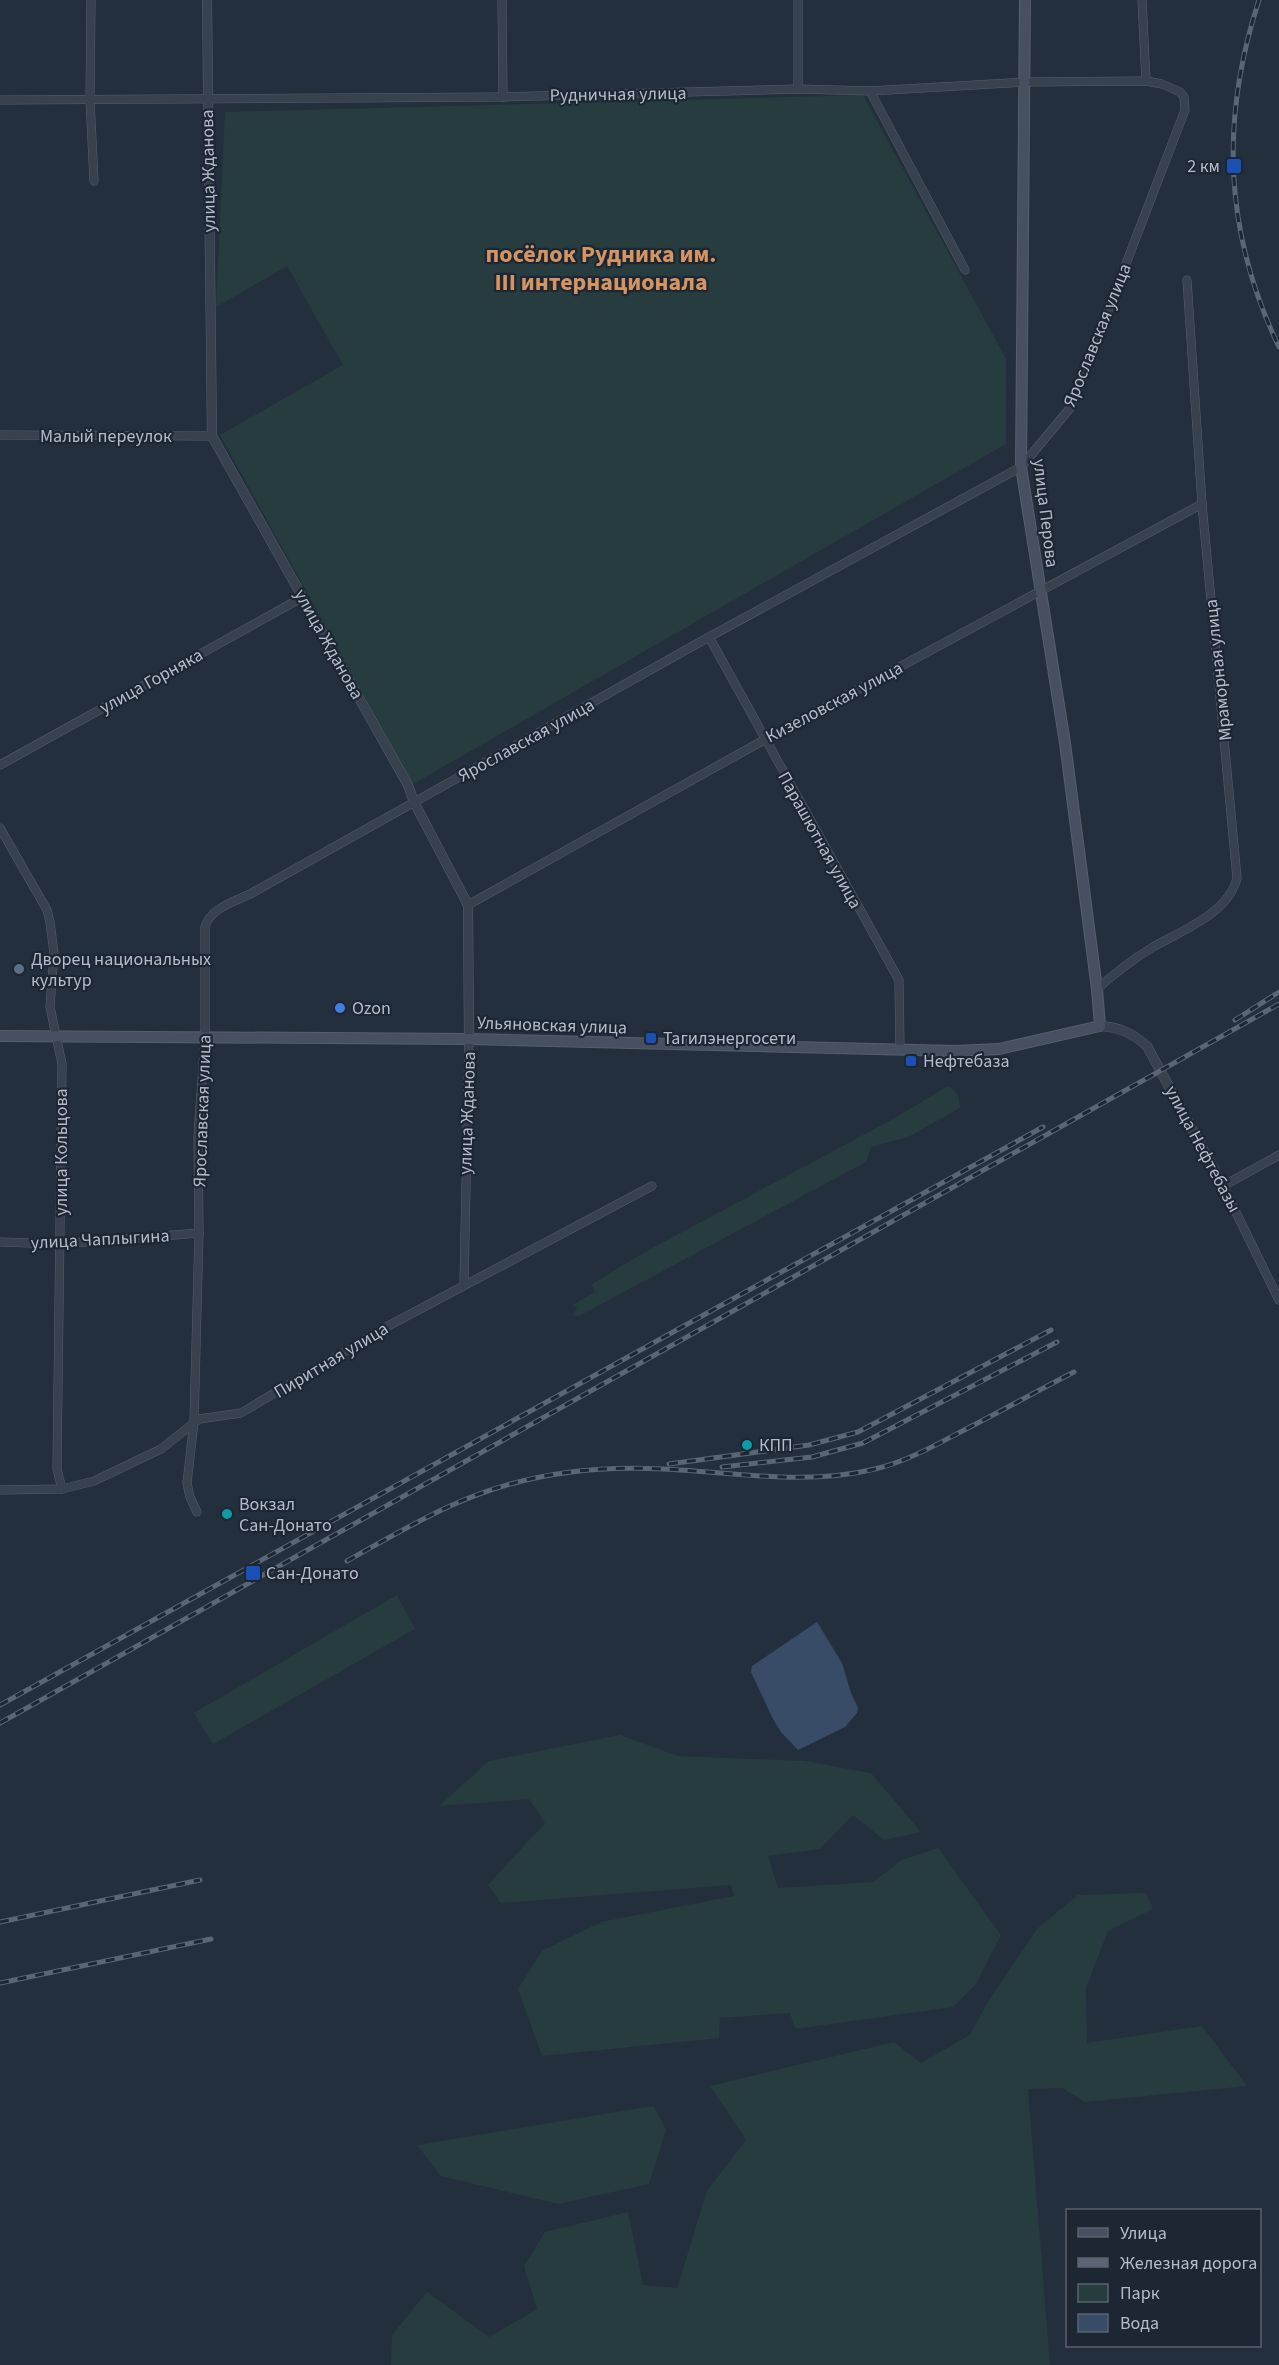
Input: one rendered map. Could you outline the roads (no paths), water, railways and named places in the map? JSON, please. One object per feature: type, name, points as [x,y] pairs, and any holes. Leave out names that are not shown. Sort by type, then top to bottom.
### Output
[{"type":"main road","name":"улица Перова","points":[[1025,0],[1021,466],[1065,743],[1100,1026]]},
{"type":"main road","name":"Ульяновская улица","points":[[0,1036],[469,1039],[956,1051],[999,1049],[1100,1026]]},
{"type":"street","points":[[91,0],[90,100],[94,181]]},
{"type":"street","name":"улица Жданова","points":[[207,0],[212,436],[408,785],[414,802],[468,905],[469,1039],[464,1284]]},
{"type":"street","points":[[502,0],[503,97]]},
{"type":"street","points":[[798,0],[798,89]]},
{"type":"street","points":[[1142,0],[1146,81]]},
{"type":"street","name":"Рудничная улица","points":[[0,100],[503,97],[798,89],[870,91],[1025,82],[1146,81]]},
{"type":"street","name":"Ярославская улица","points":[[197,1512],[187,1483],[194,1422],[199,1233],[198,1136],[205,1037],[205,927],[207,920],[217,911],[1021,466],[1071,407],[1185,110],[1184,97],[1179,92],[1162,84],[1146,81]]},
{"type":"street","points":[[870,91],[965,270]]},
{"type":"street","name":"Мраморная улица","points":[[1097,989],[1134,959],[1205,918],[1230,894],[1236,884],[1238,871],[1202,504],[1187,280]]},
{"type":"street","name":"Малый переулок","points":[[0,435],[212,436]]},
{"type":"street","name":"Кизеловская улица","points":[[468,905],[764,740],[1202,504]]},
{"type":"street","name":"улица Горняка","points":[[0,765],[303,597]]},
{"type":"street","name":"Парашютная улица","points":[[709,637],[899,980],[900,1050]]},
{"type":"street","name":"улица Кольцова","points":[[0,828],[47,910],[54,953],[50,1007],[62,1064],[57,1469],[62,1489]]},
{"type":"street","name":"улица Нефтебазы","points":[[1100,1026],[1115,1027],[1127,1032],[1147,1046],[1223,1186],[1279,1300]]},
{"type":"street","points":[[1223,1186],[1279,1155]]},
{"type":"street","name":"Пиритная улица","points":[[194,1422],[241,1413],[464,1284],[652,1186]]},
{"type":"street","name":"улица Чаплыгина","points":[[0,1242],[61,1244],[199,1233]]},
{"type":"street","points":[[0,1490],[62,1489],[94,1480],[161,1449],[176,1440],[194,1422]]},
{"type":"water","points":[[817,1622],[842,1663],[858,1708],[857,1713],[845,1727],[798,1750],[781,1732],[751,1672],[752,1666]]},
{"type":"railway","points":[[1259,0],[1246,45],[1238,89],[1234,132],[1234,175],[1238,218],[1247,261],[1261,304],[1279,347]]},
{"type":"railway","points":[[1235,1020],[1279,992]]},
{"type":"railway","points":[[0,1723],[1279,1004]]},
{"type":"railway","points":[[0,1705],[1043,1127]]},
{"type":"railway","points":[[669,1464],[809,1445],[858,1432],[1051,1330]]},
{"type":"railway","points":[[722,1467],[812,1457],[863,1443],[1057,1342]]},
{"type":"railway","points":[[347,1561],[424,1519],[475,1495],[554,1474],[635,1468],[822,1477],[875,1469],[924,1451],[1074,1372]]},
{"type":"railway","points":[[0,1922],[200,1880]]},
{"type":"railway","points":[[0,1983],[211,1939]]},
{"type":"place","name":"2 км","points":[[1234,166]]},
{"type":"place","name":"Дворец национальных культур","points":[[19,969]]},
{"type":"place","name":"Ozon","points":[[340,1008]]},
{"type":"place","name":"Тагилэнергосети","points":[[651,1038]]},
{"type":"place","name":"Нефтебаза","points":[[911,1061]]},
{"type":"place","name":"КПП","points":[[747,1445]]},
{"type":"place","name":"Вокзал Сан-Донато","points":[[227,1514]]},
{"type":"place","name":"Сан-Донато","points":[[253,1573]]},
{"type":"district","name":"посёлок Рудника им. III интернационала","points":[[601,268]]}]
